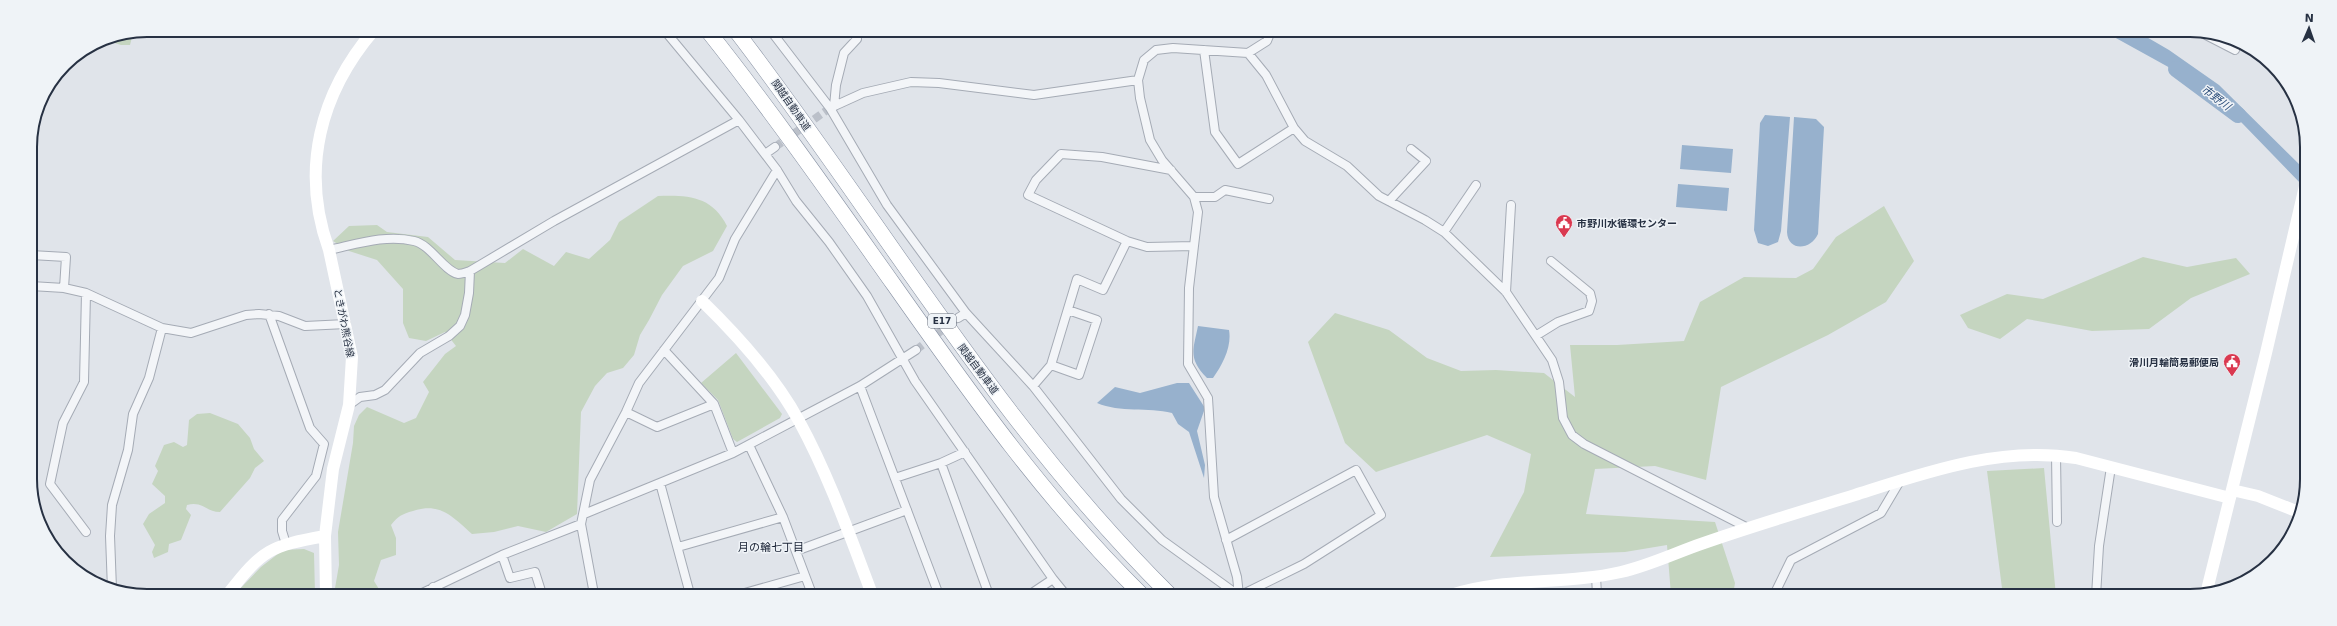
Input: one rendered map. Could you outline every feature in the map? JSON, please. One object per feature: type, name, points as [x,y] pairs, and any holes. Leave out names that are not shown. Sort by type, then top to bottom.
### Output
[{"type":"highway","name":"関越自動車道","points":[[712,37],[810,168],[946,360],[1003,436],[1090,540],[1136,589]]},
{"type":"highway","name":"関越自動車道","points":[[741,37],[776,83],[912,279],[1020,425],[1104,526],[1164,589]]},
{"type":"street","name":"ときがわ熊谷線","points":[[326,589],[325,536],[333,470],[349,405],[352,357],[346,324],[329,250],[323,233],[317,201],[316,156],[321,127],[330,97],[341,75],[357,50],[368,37]]},
{"type":"street","points":[[670,37],[739,120],[777,170],[796,201],[829,242],[867,296],[915,381],[1053,580],[1061,589]]},
{"type":"street","points":[[776,37],[832,107],[887,205],[966,313],[1033,386],[1121,499],[1162,540],[1231,589]]},
{"type":"street","points":[[832,107],[844,53],[857,39],[856,37]]},
{"type":"street","points":[[1238,589],[1237,577],[1214,497],[1208,398],[1188,364],[1189,288],[1198,212],[1194,197],[1162,160],[1150,140],[1140,98],[1138,80],[1144,60],[1156,50],[1174,48],[1248,53],[1267,41],[1269,37]]},
{"type":"street","points":[[2217,41],[2235,50],[2235,47]]},
{"type":"street","points":[[1204,50],[1216,132],[1238,164],[1294,128]]},
{"type":"street","points":[[1248,53],[1266,75],[1294,128],[1305,142],[1347,166],[1379,196],[1425,220],[1444,232],[1506,292],[1537,335],[1552,360],[1559,382],[1563,418],[1572,435],[1584,444],[1748,528]]},
{"type":"street","points":[[832,107],[863,92],[911,82],[939,83],[1034,95],[1138,80]]},
{"type":"street","points":[[329,250],[387,238],[407,240],[416,242],[430,251],[453,271],[459,274],[470,271],[554,221],[739,120]]},
{"type":"street","points":[[765,154],[775,147]]},
{"type":"street","points":[[1389,201],[1426,161],[1411,149]]},
{"type":"street","points":[[1171,170],[1102,157],[1061,154],[1036,180],[1028,195],[1127,241],[1147,247],[1194,246]]},
{"type":"street","points":[[593,589],[581,524],[590,480],[626,412],[639,383],[719,278],[735,239],[777,170]]},
{"type":"street","points":[[1444,232],[1476,185]]},
{"type":"street","points":[[1194,197],[1215,197],[1225,190],[1269,199]]},
{"type":"street","points":[[2208,587],[2300,204]]},
{"type":"street","points":[[1506,292],[1511,205]]},
{"type":"street","points":[[1033,386],[1051,365],[1077,279],[1103,290],[1127,241]]},
{"type":"street","points":[[37,255],[66,257],[64,288]]},
{"type":"street","points":[[1537,335],[1558,322],[1589,311],[1592,301],[1590,293],[1551,261]]},
{"type":"street","points":[[349,405],[360,397],[375,395],[385,390],[420,353],[449,336],[460,326],[465,315],[469,293],[470,271]]},
{"type":"street","points":[[37,286],[64,288],[86,293],[162,328],[191,333],[246,315],[269,314],[305,326],[346,324]]},
{"type":"street","points":[[86,293],[84,382],[63,423],[50,484],[86,532]]},
{"type":"street","points":[[702,301],[748,350],[798,420],[822,466],[870,589]]},
{"type":"street","points":[[1051,365],[1078,375],[1097,320],[1068,310]]},
{"type":"street","points":[[958,318],[966,313]]},
{"type":"street","points":[[269,314],[310,428],[324,444],[316,476],[282,520],[282,531],[286,544]]},
{"type":"street","points":[[112,583],[110,536],[112,505],[128,450],[133,414],[149,378],[162,328]]},
{"type":"street","points":[[664,350],[714,404],[733,453]]},
{"type":"street","points":[[584,514],[733,453],[860,386],[904,360],[916,350]]},
{"type":"street","points":[[860,386],[937,589]]},
{"type":"street","points":[[626,412],[657,426],[714,404]]},
{"type":"street","points":[[749,445],[783,517],[810,589]]},
{"type":"street","points":[[895,478],[941,463],[965,452]]},
{"type":"street","points":[[1509,589],[1622,572],[1748,528],[1900,481],[1969,461],[2006,455],[2056,455],[2231,494],[2258,496],[2295,511]]},
{"type":"street","points":[[2056,455],[2057,522]]},
{"type":"street","points":[[941,463],[987,589]]},
{"type":"street","points":[[2096,589],[2099,546],[2111,467]]},
{"type":"street","points":[[1226,540],[1356,470],[1381,515],[1304,564],[1252,589]]},
{"type":"street","points":[[1777,589],[1791,560],[1881,513],[1900,481]]},
{"type":"street","points":[[660,484],[689,589]]},
{"type":"street","points":[[796,551],[907,510]]},
{"type":"street","points":[[678,546],[783,517]]},
{"type":"street","points":[[437,589],[502,555],[581,524]]},
{"type":"street","points":[[232,589],[266,552],[286,544],[325,536]]},
{"type":"street","points":[[502,555],[510,578],[535,572],[540,589]]},
{"type":"street","points":[[769,589],[806,576]]},
{"type":"street","points":[[1596,576],[1597,589]]},
{"type":"street","points":[[1039,589],[1053,580]]},
{"type":"green space","points":[[132,38],[130,45],[121,45],[113,43]]},
{"type":"green space","points":[[658,196],[679,196],[698,199],[706,203],[721,216],[727,226],[713,251],[683,266],[662,295],[640,335],[634,355],[623,368],[607,373],[595,386],[581,412],[577,514],[546,532],[518,526],[494,532],[472,534],[459,522],[439,510],[431,508],[409,512],[398,517],[391,525],[396,538],[396,555],[381,560],[374,581],[379,589],[335,589],[339,565],[338,532],[353,443],[354,426],[359,415],[367,407],[404,423],[416,418],[429,392],[423,382],[445,354],[456,346],[445,332],[426,341],[409,338],[403,323],[403,289],[377,260],[349,251],[333,241],[349,226],[377,225],[387,232],[428,237],[455,260],[505,263],[523,249],[554,266],[566,252],[589,259],[610,240],[619,222]]},
{"type":"green space","points":[[1884,206],[1914,261],[1886,302],[1828,335],[1721,387],[1706,480],[1655,466],[1595,469],[1586,514],[1715,522],[1735,583],[1734,589],[1671,589],[1667,545],[1625,552],[1490,557],[1524,492],[1531,454],[1487,435],[1376,472],[1345,443],[1308,342],[1335,313],[1389,330],[1427,358],[1461,371],[1496,370],[1544,373],[1575,397],[1570,345],[1617,345],[1684,341],[1700,302],[1744,277],[1796,278],[1813,269],[1836,237]]},
{"type":"green space","points":[[2143,257],[2187,267],[2236,258],[2250,274],[2191,298],[2149,329],[2092,331],[2027,319],[2000,339],[1968,328],[1960,315],[2007,294],[2043,299]]},
{"type":"green space","points":[[736,353],[782,414],[780,418],[737,442],[733,439],[718,400],[701,383]]},
{"type":"green space","points":[[210,413],[238,424],[250,438],[254,449],[264,461],[255,468],[250,478],[220,512],[215,512],[197,504],[187,505],[186,509],[191,515],[181,540],[169,544],[168,552],[154,558],[152,552],[155,545],[143,524],[149,514],[165,503],[165,496],[152,484],[158,471],[155,466],[164,445],[174,442],[183,447],[187,445],[189,420],[197,414]]},
{"type":"green space","points":[[2044,468],[2055,589],[2002,589],[1987,471]]},
{"type":"green space","points":[[304,549],[314,553],[315,589],[240,589],[261,567],[283,550]]},
{"type":"water","points":[[2114,37],[2147,37],[2169,50],[2219,85],[2300,165],[2300,183],[2210,90]]},
{"type":"water","points":[[1765,115],[1790,117],[1781,231],[1778,242],[1768,246],[1758,243],[1754,230],[1760,123]]},
{"type":"water","points":[[1794,117],[1816,119],[1824,127],[1818,234],[1815,239],[1805,246],[1795,246],[1791,243],[1787,232]]},
{"type":"water","points":[[1682,145],[1733,149],[1731,173],[1680,169]]},
{"type":"water","points":[[1678,184],[1729,188],[1727,211],[1676,207]]},
{"type":"water","points":[[1198,326],[1229,330],[1230,336],[1226,355],[1213,378],[1207,378],[1194,360],[1194,348]]},
{"type":"water","points":[[1177,383],[1189,383],[1205,408],[1197,431],[1205,465],[1204,478],[1189,432],[1178,424],[1172,413],[1153,410],[1115,408],[1097,403],[1115,387],[1140,393]]},
{"type":"waterway","name":"市野川","points":[[2176,69],[2238,115]]},
{"type":"tunnel","points":[[775,147],[830,108]]},
{"type":"tunnel","points":[[916,350],[958,318]]},
{"type":"place","name":"市野川水循環センター","points":[[1564,238]]},
{"type":"place","name":"滑川月輪簡易郵便局","points":[[2232,377]]},
{"type":"district","name":"月の輪七丁目","points":[[771,547]]}]
